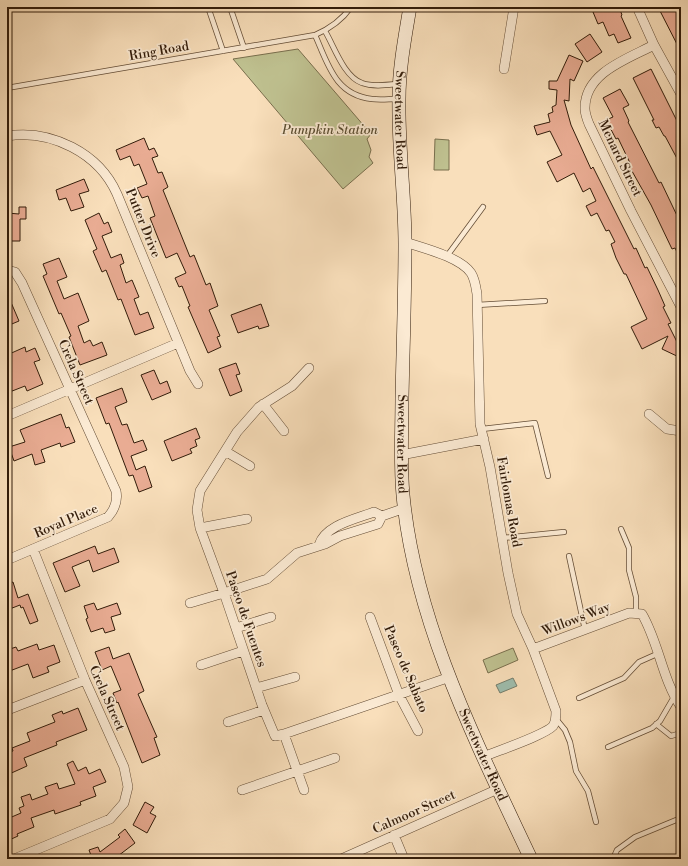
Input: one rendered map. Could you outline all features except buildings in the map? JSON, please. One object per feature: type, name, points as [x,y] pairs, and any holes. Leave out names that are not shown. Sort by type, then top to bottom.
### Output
[{"type":"main road","name":"Sweetwater Road","points":[[410,7],[401,59],[399,84],[405,242],[401,454],[405,508],[421,596],[437,645],[483,757],[531,859]]},
{"type":"street","points":[[504,69],[514,7]]},
{"type":"street","points":[[637,7],[654,45],[681,94]]},
{"type":"street","name":"Menard Street","points":[[654,45],[612,67],[597,78],[590,87],[586,97],[585,110],[592,131],[631,211],[681,307]]},
{"type":"street","name":"Putter Drive","points":[[7,136],[31,135],[52,139],[63,143],[88,157],[108,178],[114,187],[190,371],[198,384]]},
{"type":"street","name":"Fairlomas Road","points":[[405,242],[447,256],[466,268],[472,274],[477,294],[480,424],[490,467],[517,614],[533,649],[556,711],[556,719]]},
{"type":"street","name":"Crela Street","points":[[7,270],[15,272],[22,283],[116,491]]},
{"type":"street","points":[[7,416],[178,343]]},
{"type":"street","name":"Paseo de Fuentes","points":[[284,734],[275,736],[264,710],[200,528],[197,510],[200,492],[237,432],[259,407],[292,386],[309,368]]},
{"type":"street","points":[[263,404],[284,431]]},
{"type":"street","points":[[649,414],[667,429],[681,431]]},
{"type":"street","points":[[401,454],[484,439]]},
{"type":"street","points":[[225,451],[250,466]]},
{"type":"street","name":"Royal Place","points":[[7,560],[108,518],[116,505],[116,491]]},
{"type":"street","points":[[190,603],[267,579],[297,553],[319,545],[321,540],[336,525],[374,512],[382,516],[405,508]]},
{"type":"street","points":[[200,528],[247,519]]},
{"type":"street","name":"Crela Street","points":[[14,859],[110,819],[124,803],[128,787],[124,767],[85,680],[33,549]]},
{"type":"street","points":[[632,613],[642,614],[674,697],[681,707]]},
{"type":"street","name":"Willows Way","points":[[533,649],[632,613]]},
{"type":"street","points":[[236,628],[271,617]]},
{"type":"street","name":"Paseo de Sabato","points":[[370,617],[400,695],[418,731]]},
{"type":"street","points":[[201,665],[243,651]]},
{"type":"street","points":[[256,688],[295,676]]},
{"type":"street","points":[[304,790],[284,734],[450,677]]},
{"type":"street","points":[[10,709],[85,680]]},
{"type":"street","points":[[228,722],[264,710]]},
{"type":"street","points":[[483,757],[543,732],[553,726],[556,719]]},
{"type":"street","points":[[242,790],[334,758]]},
{"type":"street","name":"Calmoor Street","points":[[341,859],[498,789]]},
{"type":"street","points":[[394,836],[404,859]]},
{"type":"lane","points":[[208,7],[223,51]]},
{"type":"lane","points":[[230,7],[244,48]]},
{"type":"lane","name":"Ring Road","points":[[7,88],[315,35],[325,31],[346,15],[351,7]]},
{"type":"lane","points":[[325,31],[346,70],[353,79],[362,83],[374,85],[399,84]]},
{"type":"lane","points":[[315,35],[331,72],[347,91],[372,99],[399,99]]},
{"type":"lane","points":[[447,256],[483,207]]},
{"type":"lane","points":[[477,305],[545,301]]},
{"type":"lane","points":[[482,429],[535,423],[548,476]]},
{"type":"lane","points":[[621,529],[629,548],[629,570],[636,597],[632,613]]},
{"type":"lane","points":[[502,538],[564,532]]},
{"type":"lane","points":[[569,556],[585,630]]},
{"type":"lane","points":[[579,698],[624,678],[639,662],[657,654]]},
{"type":"lane","points":[[608,747],[652,728],[660,721],[674,697]]},
{"type":"lane","points":[[556,719],[565,730],[570,742],[576,771],[588,791],[596,822]]},
{"type":"lane","points":[[656,724],[671,736],[681,733]]},
{"type":"lane","points":[[613,859],[617,850],[635,837],[681,818]]},
{"type":"green space","name":"Pumpkin Station","points":[[298,49],[371,134],[367,139],[371,150],[369,157],[373,163],[343,189],[233,59]]},
{"type":"green space","points":[[435,139],[449,140],[449,170],[434,170]]},
{"type":"green space","points":[[513,648],[518,660],[488,673],[483,660]]},
{"type":"shaded area","points":[[513,678],[517,686],[500,693],[496,685]]}]
